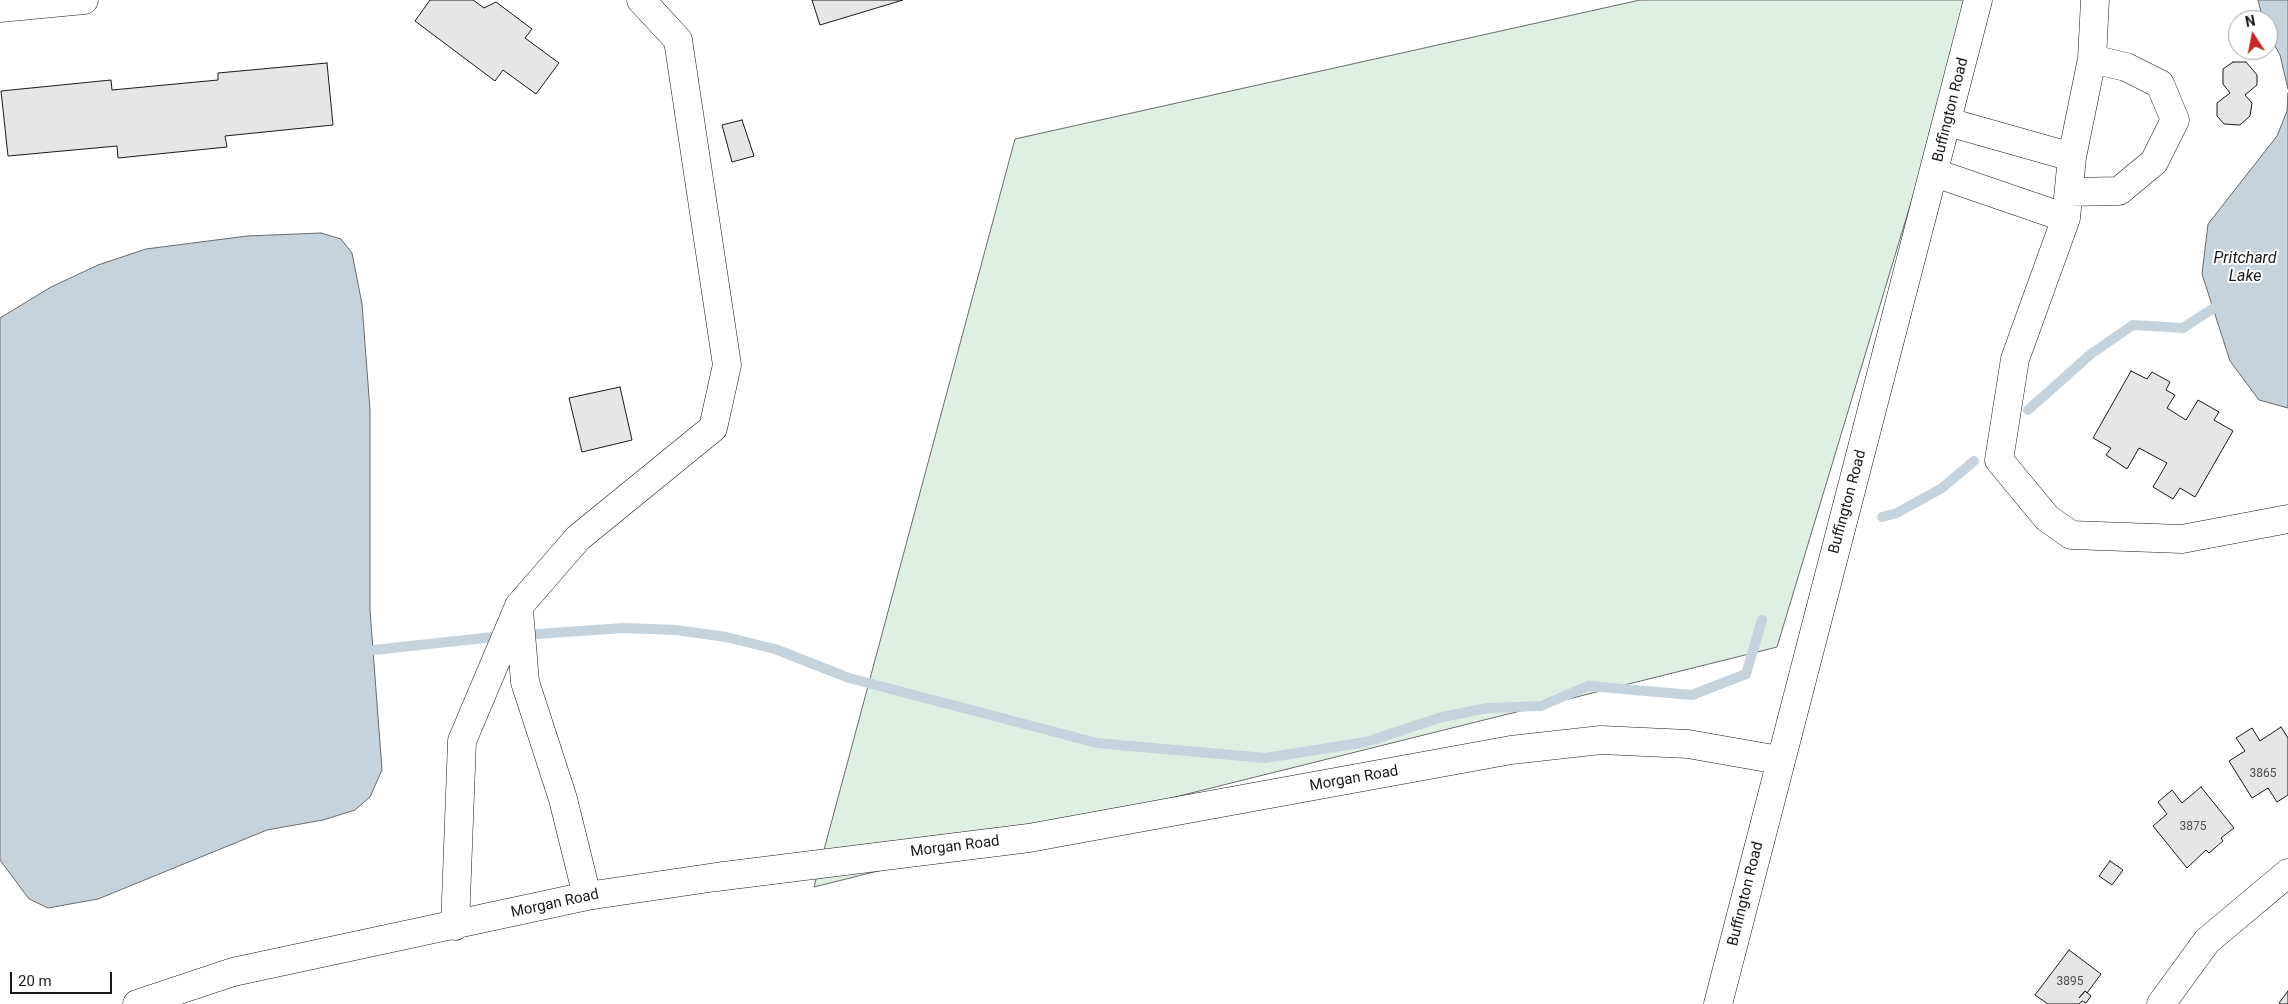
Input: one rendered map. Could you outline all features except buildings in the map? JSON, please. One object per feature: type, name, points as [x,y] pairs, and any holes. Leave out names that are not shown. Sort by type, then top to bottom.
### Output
[{"type":"street","points":[[0,8],[84,0]]},
{"type":"street","points":[[455,926],[462,741],[519,606],[578,538],[713,428],[727,365],[678,40],[641,0]]},
{"type":"street","name":"Buffington Road","points":[[1718,1004],[1780,760],[1935,173],[1978,0]]},
{"type":"street","points":[[2095,0],[2092,59],[2072,157],[2067,205],[2014,359],[1999,460],[2047,518],[2071,535],[2182,539],[2288,519]]},
{"type":"street","points":[[1935,173],[2067,205],[2119,191],[2154,162],[2175,120],[2160,84],[2126,67],[2092,59]]},
{"type":"street","points":[[1948,122],[2072,157]]},
{"type":"street","points":[[519,606],[525,682],[563,799],[586,896]]},
{"type":"street","name":"Morgan Road","points":[[137,1004],[233,972],[455,926],[586,896],[716,877],[1029,838],[1511,750],[1611,741],[1688,744],[1780,760]]},
{"type":"street","points":[[2161,1004],[2207,940],[2288,873]]},
{"type":"green space","points":[[1640,0],[1972,0],[1777,647],[814,887],[1015,139]]},
{"type":"water","points":[[2258,0],[2288,0],[2288,89],[2278,51],[2278,10],[2260,10]]},
{"type":"water","name":"Pritchard Lake","points":[[2288,93],[2288,408],[2259,400],[2230,361],[2202,274],[2208,224],[2277,136],[2287,111]]},
{"type":"water","points":[[321,233],[341,239],[352,253],[362,304],[370,410],[370,610],[382,770],[370,797],[355,810],[323,820],[267,830],[98,899],[48,908],[29,899],[0,860],[0,318],[51,287],[98,265],[146,249],[247,236]]},
{"type":"waterway","points":[[2028,410],[2091,354],[2133,325],[2183,328],[2223,302]]},
{"type":"waterway","points":[[1882,517],[1897,513],[1942,488],[1974,461]]},
{"type":"waterway","points":[[522,635],[624,628],[675,630],[726,637],[775,649],[849,678],[1097,743],[1265,758],[1366,742],[1442,717],[1488,708],[1541,706],[1588,686],[1692,695],[1746,674],[1762,620]]},
{"type":"waterway","points":[[374,650],[502,636]]}]
